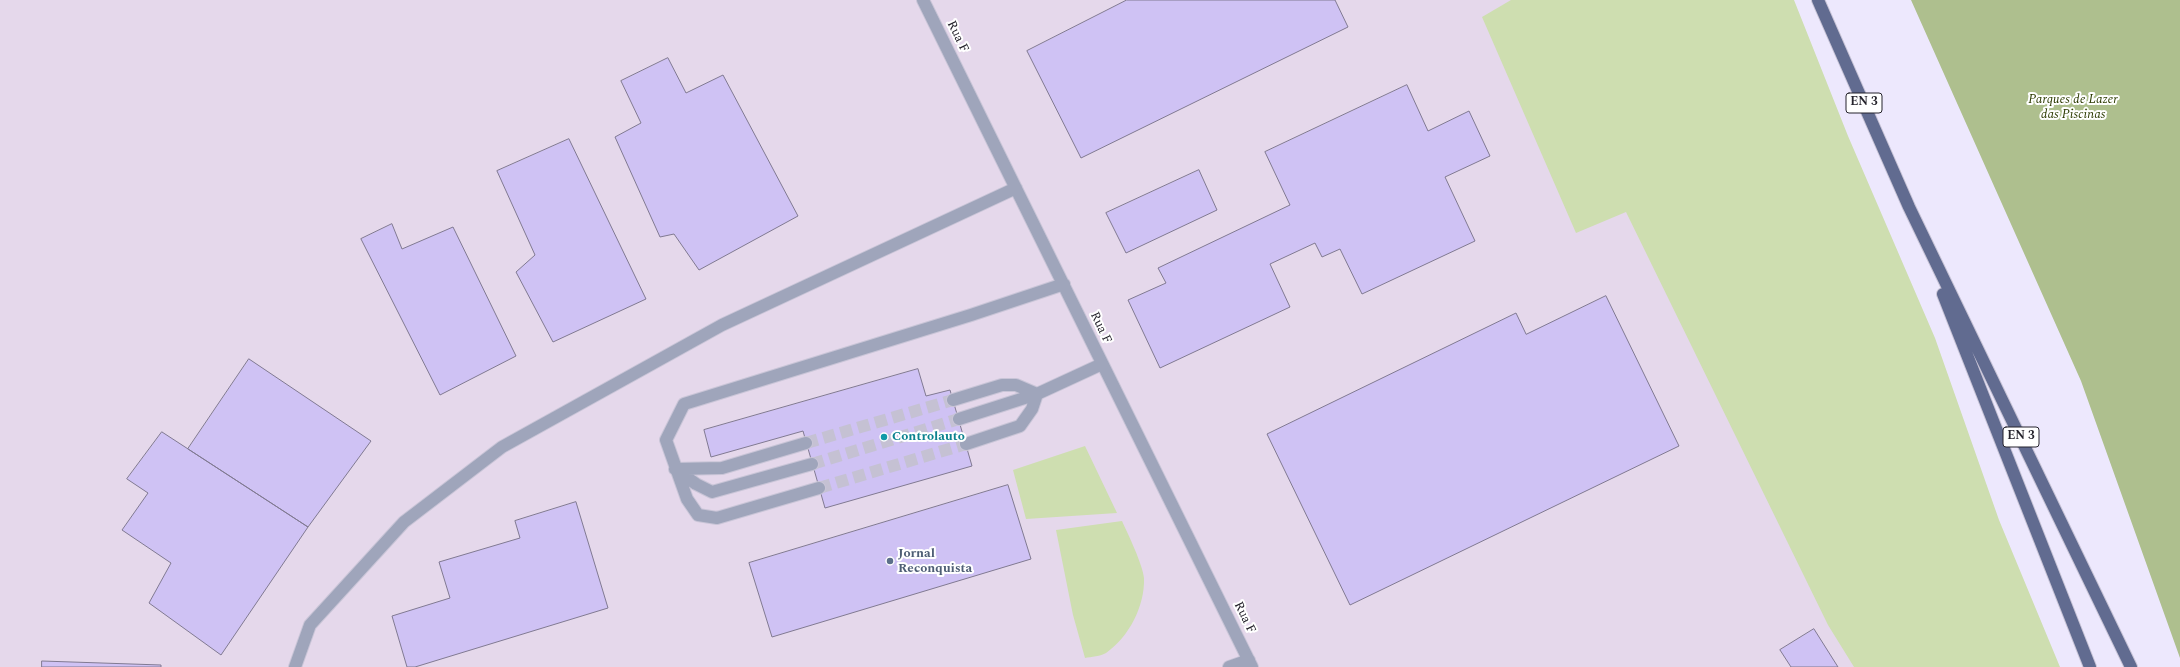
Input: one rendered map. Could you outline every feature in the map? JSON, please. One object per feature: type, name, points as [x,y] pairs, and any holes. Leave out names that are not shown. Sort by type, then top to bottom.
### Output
[{"type":"main road","name":"EN 3","points":[[1818,0],[1909,207],[2132,667]]},
{"type":"main road","name":"EN 3","points":[[1909,207],[2090,667]]},
{"type":"street","name":"Rua F","points":[[923,0],[1250,663]]},
{"type":"street","points":[[295,667],[310,625],[404,522],[502,447],[722,325],[1016,188]]},
{"type":"street","points":[[819,488],[717,518],[698,515],[687,499],[675,469],[666,440],[684,404],[964,318],[1064,284]]},
{"type":"street","points":[[959,419],[1037,394],[1102,364]]},
{"type":"street","points":[[953,400],[1002,385],[1016,385],[1037,394]]},
{"type":"street","points":[[966,444],[1020,426],[1032,409],[1037,394]]},
{"type":"street","points":[[675,469],[722,468],[806,443]]},
{"type":"street","points":[[675,469],[696,484],[712,492],[812,464]]},
{"type":"street","points":[[1229,667],[1250,663]]},
{"type":"shaded area","points":[[0,0],[1773,0],[2058,667],[0,667]]},
{"type":"green space","points":[[1511,0],[1794,0],[1848,136],[1935,338],[1999,520],[2060,667],[1854,667],[1828,625],[1626,212],[1576,233],[1482,17]]},
{"type":"green space","name":"Parques de Lazer das Piscinas","points":[[1911,0],[2180,0],[2180,658],[2081,381]]},
{"type":"green space","points":[[1085,446],[1117,513],[1026,519],[1013,470]]},
{"type":"green space","points":[[1122,521],[1143,572],[1144,589],[1142,599],[1134,620],[1122,638],[1106,653],[1085,658],[1073,615],[1056,530]]},
{"type":"building","points":[[1127,0],[1335,0],[1348,27],[1081,158],[1027,51]]},
{"type":"building","points":[[668,58],[686,93],[723,75],[798,216],[699,270],[674,234],[660,237],[615,137],[641,123],[621,81]]},
{"type":"building","points":[[1407,85],[1428,131],[1469,111],[1490,156],[1445,177],[1475,241],[1362,294],[1340,249],[1322,257],[1315,243],[1270,264],[1290,307],[1160,368],[1128,300],[1166,283],[1158,268],[1290,205],[1265,152]]},
{"type":"building","points":[[569,139],[646,299],[553,342],[516,272],[535,255],[497,171]]},
{"type":"building","points":[[1199,170],[1217,210],[1126,253],[1106,213]]},
{"type":"building","points":[[392,224],[402,249],[453,227],[516,356],[440,395],[361,239]]},
{"type":"building","points":[[1606,296],[1679,446],[1350,605],[1267,434],[1516,313],[1526,334]]},
{"type":"building","points":[[249,359],[371,441],[308,527],[188,449]]},
{"type":"building","name":"Controlauto","points":[[918,369],[926,396],[950,390],[972,466],[825,508],[803,431],[711,457],[704,430]]},
{"type":"building","points":[[162,432],[308,527],[221,655],[149,603],[171,563],[122,530],[148,493],[127,479]]},
{"type":"building","name":"Jornal Reconquista","points":[[1008,485],[1031,559],[772,637],[749,563]]},
{"type":"building","points":[[576,502],[608,608],[415,667],[407,667],[392,616],[450,598],[439,562],[520,538],[515,521]]},
{"type":"building","points":[[1814,629],[1838,667],[1791,667],[1780,650]]},
{"type":"building","points":[[42,661],[161,665],[161,667],[42,667]]},
{"type":"tunnel","points":[[806,443],[953,400]]},
{"type":"tunnel","points":[[812,464],[959,419]]},
{"type":"tunnel","points":[[819,488],[966,444]]},
{"type":"place","name":"Controlauto","points":[[884,437]]},
{"type":"place","name":"Jornal Reconquista","points":[[890,561]]}]
